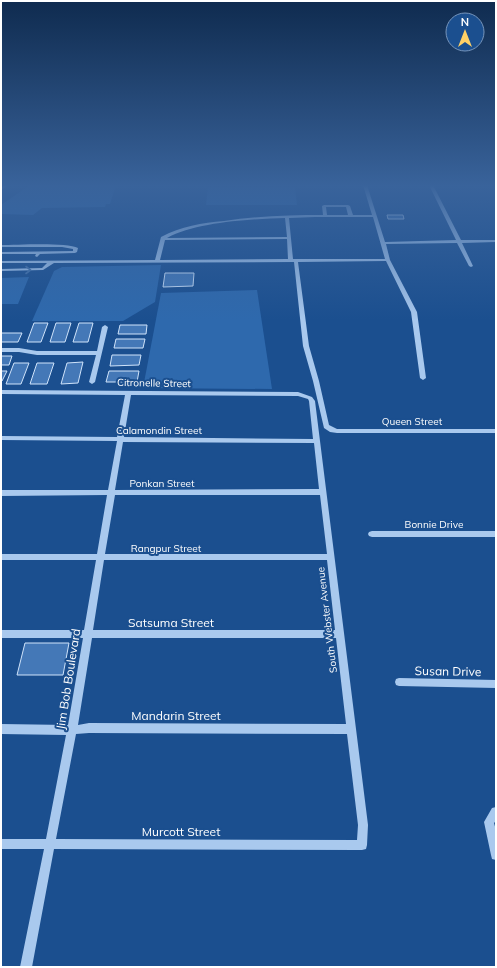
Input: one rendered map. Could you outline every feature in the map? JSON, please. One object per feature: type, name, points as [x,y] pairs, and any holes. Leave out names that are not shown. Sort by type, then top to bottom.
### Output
[{"type":"street","points":[[157,262],[163,239],[171,233],[183,230]]},
{"type":"street","points":[[288,230],[288,238],[294,261]]},
{"type":"street","points":[[379,230],[388,260],[414,312],[423,378]]},
{"type":"street","points":[[453,230],[471,266]]},
{"type":"street","points":[[163,239],[288,238]]},
{"type":"street","points":[[383,243],[496,241]]},
{"type":"street","points":[[1,246],[62,246],[76,248],[75,252],[1,253]]},
{"type":"street","points":[[34,262],[39,253]]},
{"type":"street","points":[[1,262],[388,260]]},
{"type":"street","name":"Queen Street","points":[[294,261],[309,362],[316,381],[325,423],[328,428],[337,431],[496,431]]},
{"type":"street","points":[[1,270],[43,269],[52,262]]},
{"type":"street","points":[[92,382],[105,327]]},
{"type":"street","points":[[1,350],[19,350],[37,353],[99,353]]},
{"type":"street","name":"Citronelle Street","points":[[1,392],[298,394],[307,396]]},
{"type":"street","name":"Jim Bob Boulevard","points":[[26,967],[72,730],[128,393]]},
{"type":"street","name":"South Webster Avenue","points":[[307,396],[312,401],[362,825],[362,845]]},
{"type":"street","name":"Calamondin Street","points":[[1,438],[316,441]]},
{"type":"street","name":"Ponkan Street","points":[[1,493],[323,492]]},
{"type":"street","name":"Bonnie Drive","points":[[372,534],[496,534]]},
{"type":"street","name":"Rangpur Street","points":[[1,558],[331,557]]},
{"type":"street","name":"Satsuma Street","points":[[1,634],[340,634]]},
{"type":"street","name":"Susan Drive","points":[[399,682],[496,684]]},
{"type":"street","name":"Mandarin Street","points":[[1,729],[351,729]]},
{"type":"street","points":[[496,812],[489,822],[496,855]]},
{"type":"street","name":"Murcott Street","points":[[1,844],[362,845]]},
{"type":"shaded area","points":[[161,265],[155,302],[123,321],[32,321],[54,271],[62,267]]},
{"type":"shaded area","points":[[29,277],[18,304],[1,304],[1,278]]},
{"type":"shaded area","points":[[257,290],[272,389],[143,388],[161,293]]},
{"type":"building","points":[[165,273],[194,273],[193,286],[163,287]]},
{"type":"building","points":[[34,323],[48,323],[41,342],[27,342]]},
{"type":"building","points":[[56,323],[71,323],[65,342],[50,342]]},
{"type":"building","points":[[79,323],[93,323],[88,342],[73,342]]},
{"type":"building","points":[[120,325],[147,325],[146,334],[118,334]]},
{"type":"building","points":[[1,333],[22,333],[18,342],[1,342]]},
{"type":"building","points":[[116,339],[145,339],[143,348],[114,348]]},
{"type":"building","points":[[112,355],[141,355],[139,365],[110,366]]},
{"type":"building","points":[[1,356],[12,356],[9,365],[1,365]]},
{"type":"building","points":[[83,362],[78,383],[61,384],[67,363]]},
{"type":"building","points":[[14,363],[29,363],[21,384],[6,384]]},
{"type":"building","points":[[37,363],[54,363],[47,384],[30,384]]},
{"type":"building","points":[[1,371],[7,371],[2,381],[1,381]]},
{"type":"building","points":[[109,371],[139,371],[137,382],[106,382]]},
{"type":"building","points":[[25,643],[69,643],[63,675],[17,675]]}]
